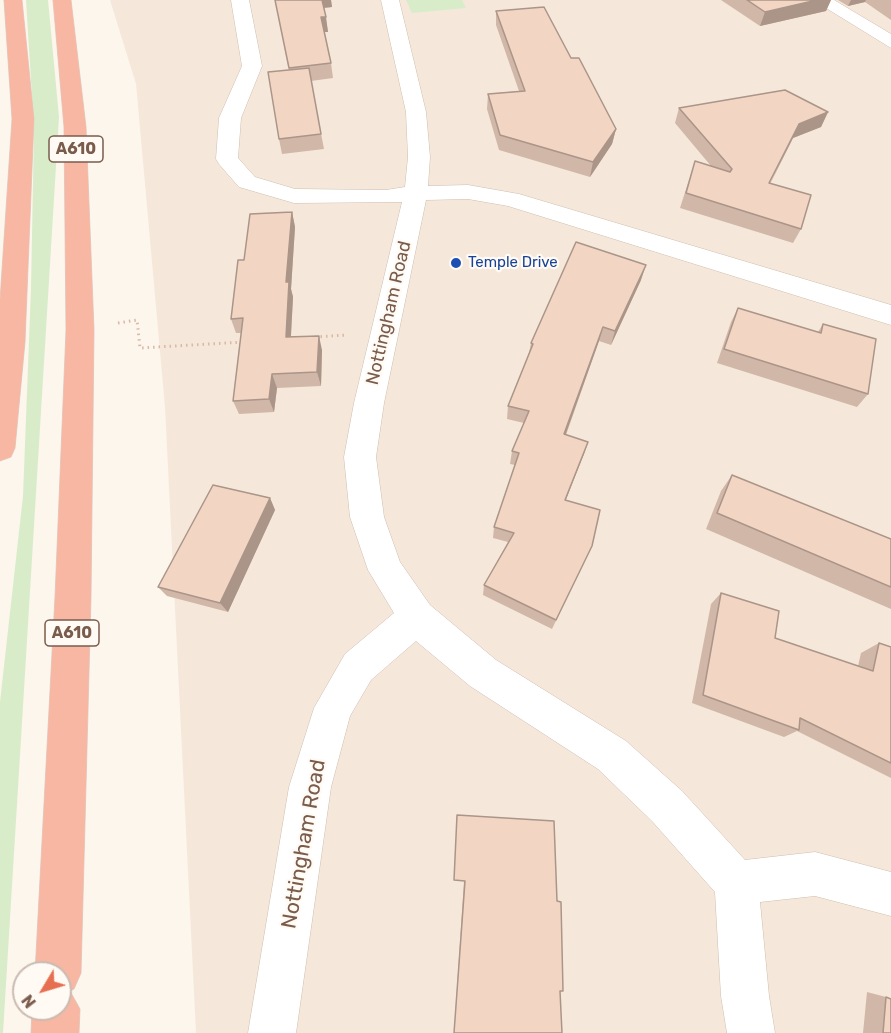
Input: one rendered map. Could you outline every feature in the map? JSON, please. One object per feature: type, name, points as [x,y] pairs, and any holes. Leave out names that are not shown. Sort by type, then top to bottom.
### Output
[{"type":"highway","name":"A610","points":[[0,448],[11,342],[23,119],[13,0]]},
{"type":"highway","name":"A610","points":[[58,961],[73,597],[80,330],[75,127],[62,0]]},
{"type":"street","points":[[240,0],[252,66],[230,118],[227,159],[247,182],[294,196],[386,197],[416,193],[468,192],[511,199],[891,315]]},
{"type":"street","name":"Nottingham Road","points":[[390,0],[416,112],[419,157],[416,193],[362,446],[362,477],[367,517],[385,570],[417,617],[448,646],[483,673],[612,755],[667,806],[736,883]]},
{"type":"street","points":[[822,0],[891,42]]},
{"type":"street","name":"Nottingham Road","points":[[273,1033],[310,787],[333,708],[358,668],[417,617]]},
{"type":"street","points":[[751,1033],[745,996],[736,883],[815,874],[891,894]]},
{"type":"path","points":[[80,330],[137,320],[140,348],[245,342]]},
{"type":"path","points":[[304,338],[386,333]]},
{"type":"shaded area","points":[[110,0],[891,0],[891,1033],[196,1033],[165,407],[136,84]]},
{"type":"green space","points":[[26,0],[48,0],[59,117],[3,1033],[0,1033],[0,702],[23,496],[31,289],[34,129]]},
{"type":"green space","points":[[406,0],[462,0],[466,8],[412,13]]},
{"type":"building","points":[[275,0],[322,0],[326,17],[321,17],[331,63],[289,68]]},
{"type":"building","points":[[747,0],[817,0],[765,12]]},
{"type":"building","points":[[544,7],[571,58],[579,58],[616,129],[593,162],[500,135],[488,94],[525,91],[496,11]]},
{"type":"building","points":[[309,68],[321,134],[279,139],[268,72]]},
{"type":"building","points":[[785,90],[828,112],[799,124],[769,183],[811,195],[801,229],[686,193],[695,161],[730,172],[732,169],[679,108]]},
{"type":"building","points":[[292,212],[286,282],[289,282],[286,337],[319,336],[317,372],[272,374],[269,399],[233,401],[243,318],[231,319],[238,260],[244,260],[250,214]]},
{"type":"building","points":[[576,242],[646,265],[615,331],[603,327],[564,434],[588,442],[565,500],[600,510],[592,546],[556,620],[484,585],[514,533],[494,527],[519,453],[512,451],[529,411],[508,406],[533,344],[531,343]]},
{"type":"building","points":[[738,308],[821,333],[823,324],[876,339],[868,394],[724,349]]},
{"type":"building","points":[[732,475],[891,539],[891,587],[717,513]]},
{"type":"building","points":[[213,485],[270,498],[220,603],[158,587]]},
{"type":"building","points":[[721,593],[779,611],[775,638],[873,671],[879,643],[891,647],[891,763],[800,718],[799,730],[703,695]]},
{"type":"building","points":[[457,815],[554,821],[557,901],[561,902],[562,1033],[454,1033],[465,881],[454,880]]},
{"type":"building","points":[[886,997],[891,999],[891,1033],[883,1033]]},
{"type":"place","name":"Temple Drive","points":[[456,263]]}]
